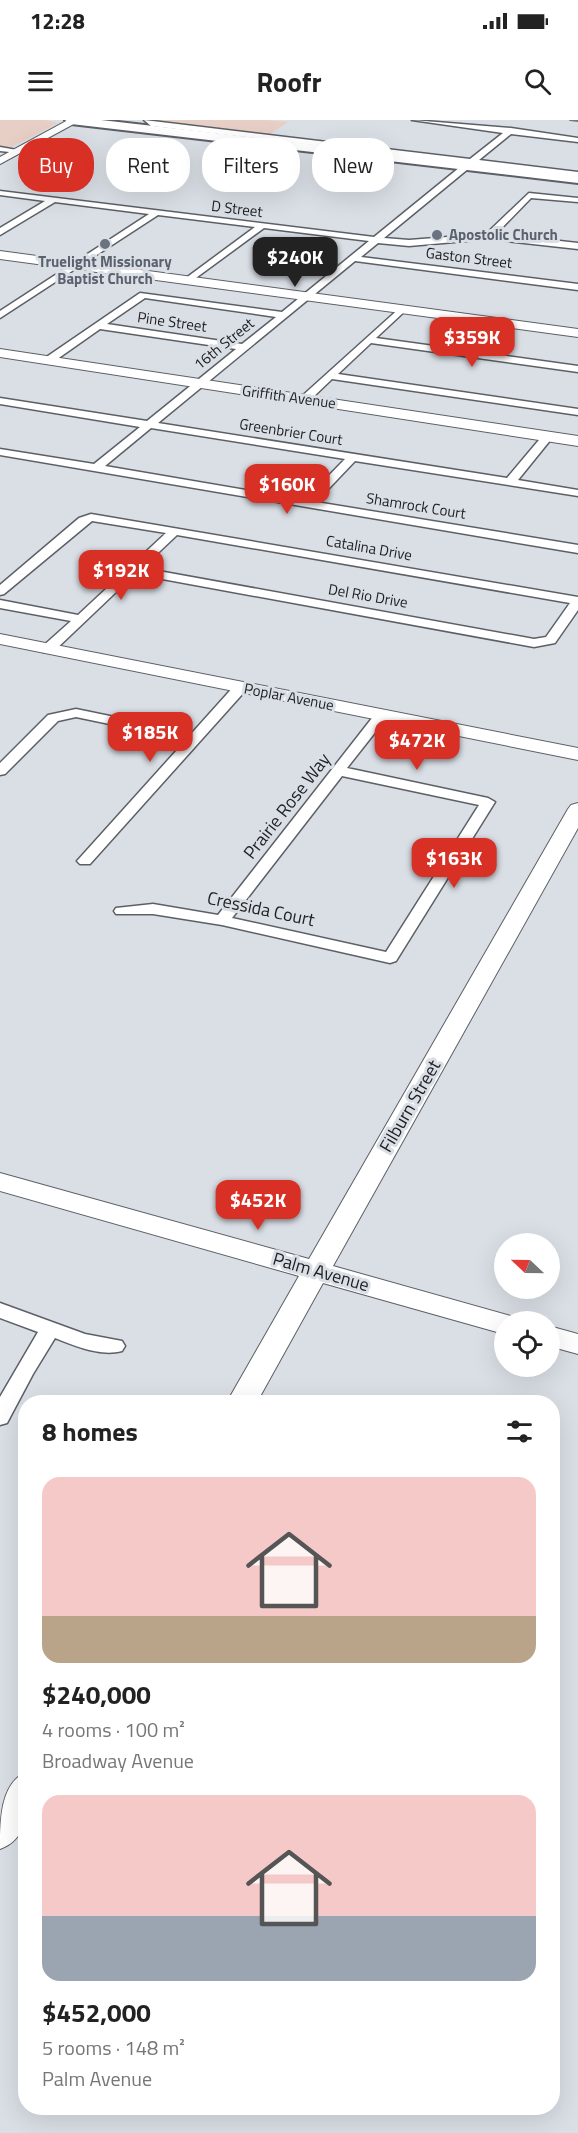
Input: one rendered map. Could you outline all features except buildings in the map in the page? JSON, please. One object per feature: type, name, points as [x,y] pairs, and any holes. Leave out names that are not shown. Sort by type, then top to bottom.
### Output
[{"type":"main road","points":[[74,120],[578,179]]},
{"type":"main road","points":[[74,120],[127,131],[202,140]]},
{"type":"main road","points":[[300,152],[467,166],[578,184]]},
{"type":"street","points":[[43,138],[74,120]]},
{"type":"street","points":[[148,120],[151,124],[467,166],[578,174]]},
{"type":"street","points":[[416,120],[578,140]]},
{"type":"street","name":"16th Street","points":[[96,468],[306,296],[356,259],[511,130]]},
{"type":"street","points":[[0,149],[18,151]]},
{"type":"street","points":[[0,161],[18,152]]},
{"type":"street","name":"D Street","points":[[0,193],[409,243],[489,236],[578,246]]},
{"type":"street","points":[[489,236],[529,195],[578,200]]},
{"type":"street","points":[[0,232],[53,200]]},
{"type":"street","points":[[0,315],[156,213]]},
{"type":"street","points":[[189,280],[262,226]]},
{"type":"street","points":[[0,255],[578,333]]},
{"type":"street","name":"Gaston Street","points":[[356,259],[578,287]]},
{"type":"street","points":[[50,360],[143,295],[283,315]]},
{"type":"street","points":[[305,399],[402,309]]},
{"type":"street","name":"Pine Street","points":[[98,326],[242,348]]},
{"type":"street","points":[[369,340],[573,368],[578,356]]},
{"type":"street","name":"Griffith Avenue","points":[[0,353],[578,441]]},
{"type":"street","points":[[330,376],[578,412]]},
{"type":"street","name":"Greenbrier Court","points":[[0,401],[578,493]]},
{"type":"street","points":[[510,482],[548,436]]},
{"type":"street","name":"Shamrock Court","points":[[0,452],[578,549]]},
{"type":"street","points":[[307,504],[353,457]]},
{"type":"street","name":"Catalina Drive","points":[[0,591],[83,520],[99,518],[578,601]]},
{"type":"street","points":[[48,649],[175,531]]},
{"type":"street","name":"Del Rio Drive","points":[[132,570],[534,643],[550,640],[578,601]]},
{"type":"street","points":[[0,604],[80,619]]},
{"type":"street","name":"Poplar Avenue","points":[[0,639],[578,754]]},
{"type":"street","points":[[85,861],[241,687]]},
{"type":"street","points":[[0,771],[53,718],[63,715],[76,713],[194,738]]},
{"type":"street","name":"Prairie Rose Way","points":[[222,920],[381,716]]},
{"type":"street","name":"Cressida Court","points":[[122,911],[153,909],[222,920],[390,958],[488,802],[339,771]]},
{"type":"street","name":"Filburn Street","points":[[246,1395],[578,810]]},
{"type":"street","name":"Palm Avenue","points":[[0,1182],[494,1321]]},
{"type":"street","points":[[0,1310],[82,1341],[115,1346]]},
{"type":"street","points":[[0,1417],[24,1371],[50,1330]]},
{"type":"street","points":[[560,1339],[578,1344]]},
{"type":"street","points":[[0,1833],[18,1802]]},
{"type":"shaded area","points":[[0,120],[45,120],[58,123],[29,138],[18,138],[18,144],[12,147],[0,146]]},
{"type":"shaded area","points":[[156,120],[288,122],[266,137],[152,123]]},
{"type":"railway","points":[[570,120],[578,121]]},
{"type":"place","name":"Apostolic Church","points":[[437,235]]},
{"type":"place","name":"Truelight Missionary Baptist Church","points":[[105,244]]}]
